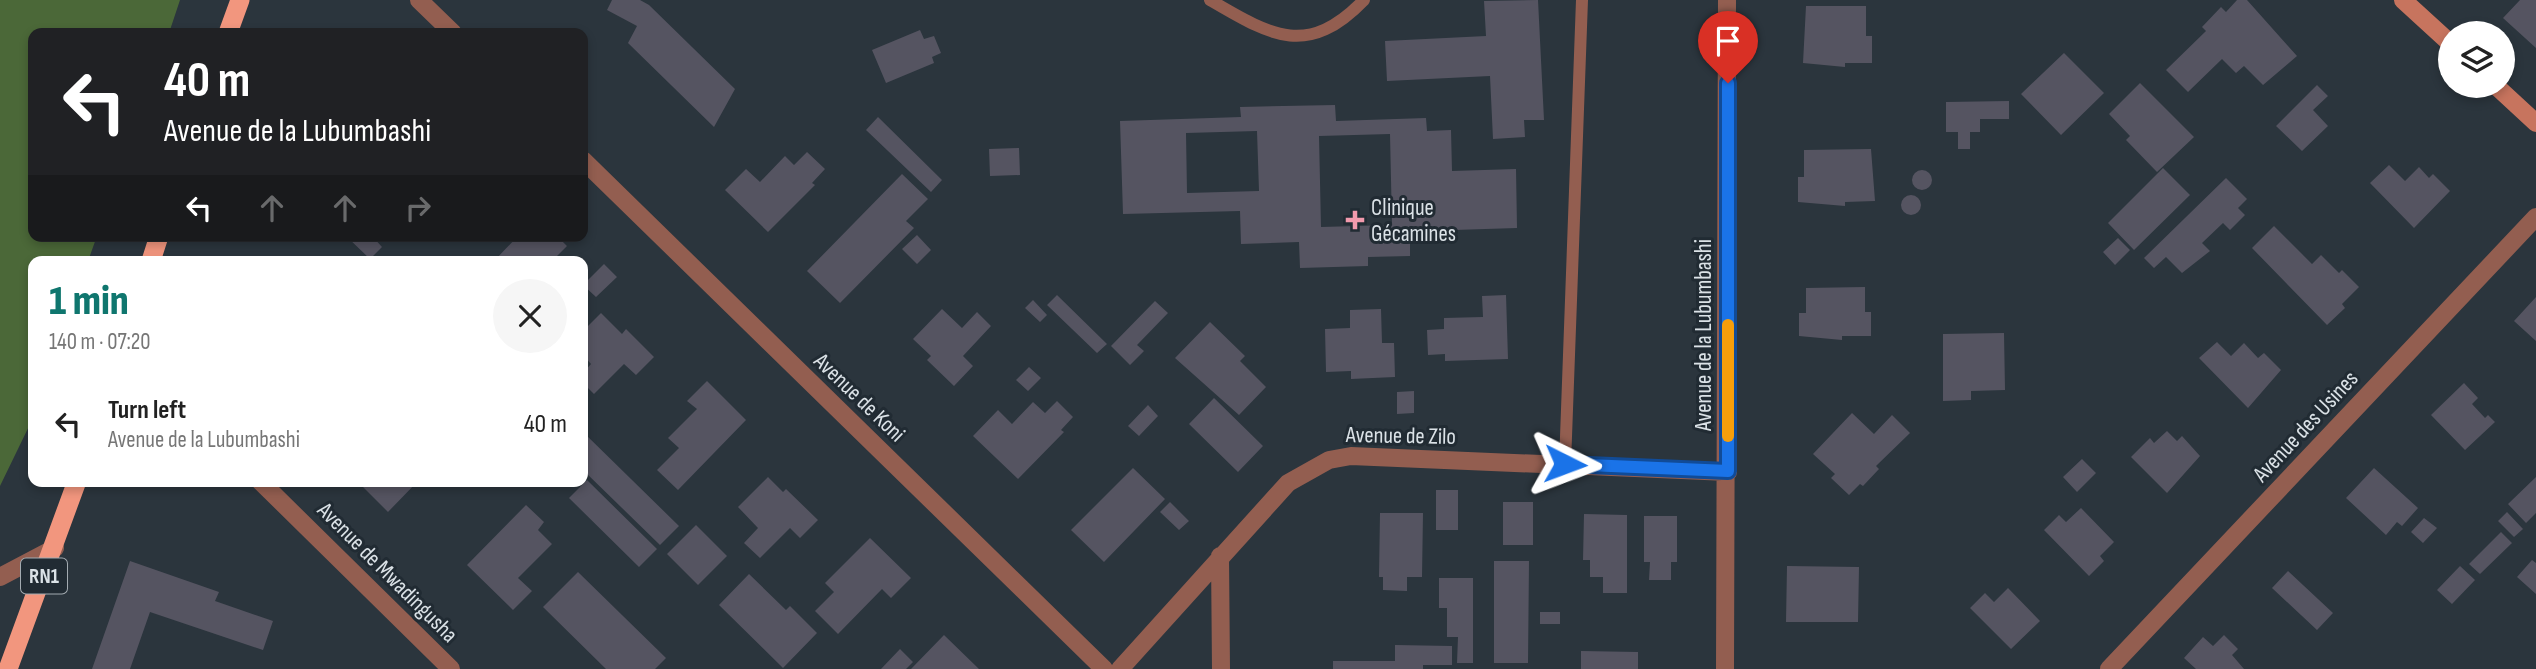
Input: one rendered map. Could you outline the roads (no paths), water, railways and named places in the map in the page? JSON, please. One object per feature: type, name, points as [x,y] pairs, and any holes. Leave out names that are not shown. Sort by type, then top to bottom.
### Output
[{"type":"highway","points":[[230,28],[240,0]]},
{"type":"highway","name":"RN1","points":[[8,669],[55,548],[75,487]]},
{"type":"main road","points":[[2403,0],[2438,32]]},
{"type":"main road","points":[[2509,98],[2536,123]]},
{"type":"street","points":[[419,0],[448,28]]},
{"type":"street","name":"Avenue de la Lubumbashi","points":[[1725,669],[1728,471],[1727,0]]},
{"type":"street","name":"Avenue de Koni","points":[[588,165],[1104,669]]},
{"type":"street","name":"Avenue des Usines","points":[[2109,669],[2536,217]]},
{"type":"street","name":"Avenue de Zilo","points":[[1119,669],[1288,483],[1329,460],[1351,456],[1728,471]]},
{"type":"street","name":"Avenue de Mwadingusha","points":[[266,487],[451,669]]},
{"type":"street","points":[[0,577],[55,548]]},
{"type":"street","points":[[1220,556],[1221,669]]},
{"type":"lane","points":[[1210,0],[1262,30],[1290,36],[1317,33],[1333,25],[1364,0]]},
{"type":"lane","points":[[1565,464],[1582,0]]},
{"type":"place","name":"Clinique Gécamines","points":[[1355,220]]}]
